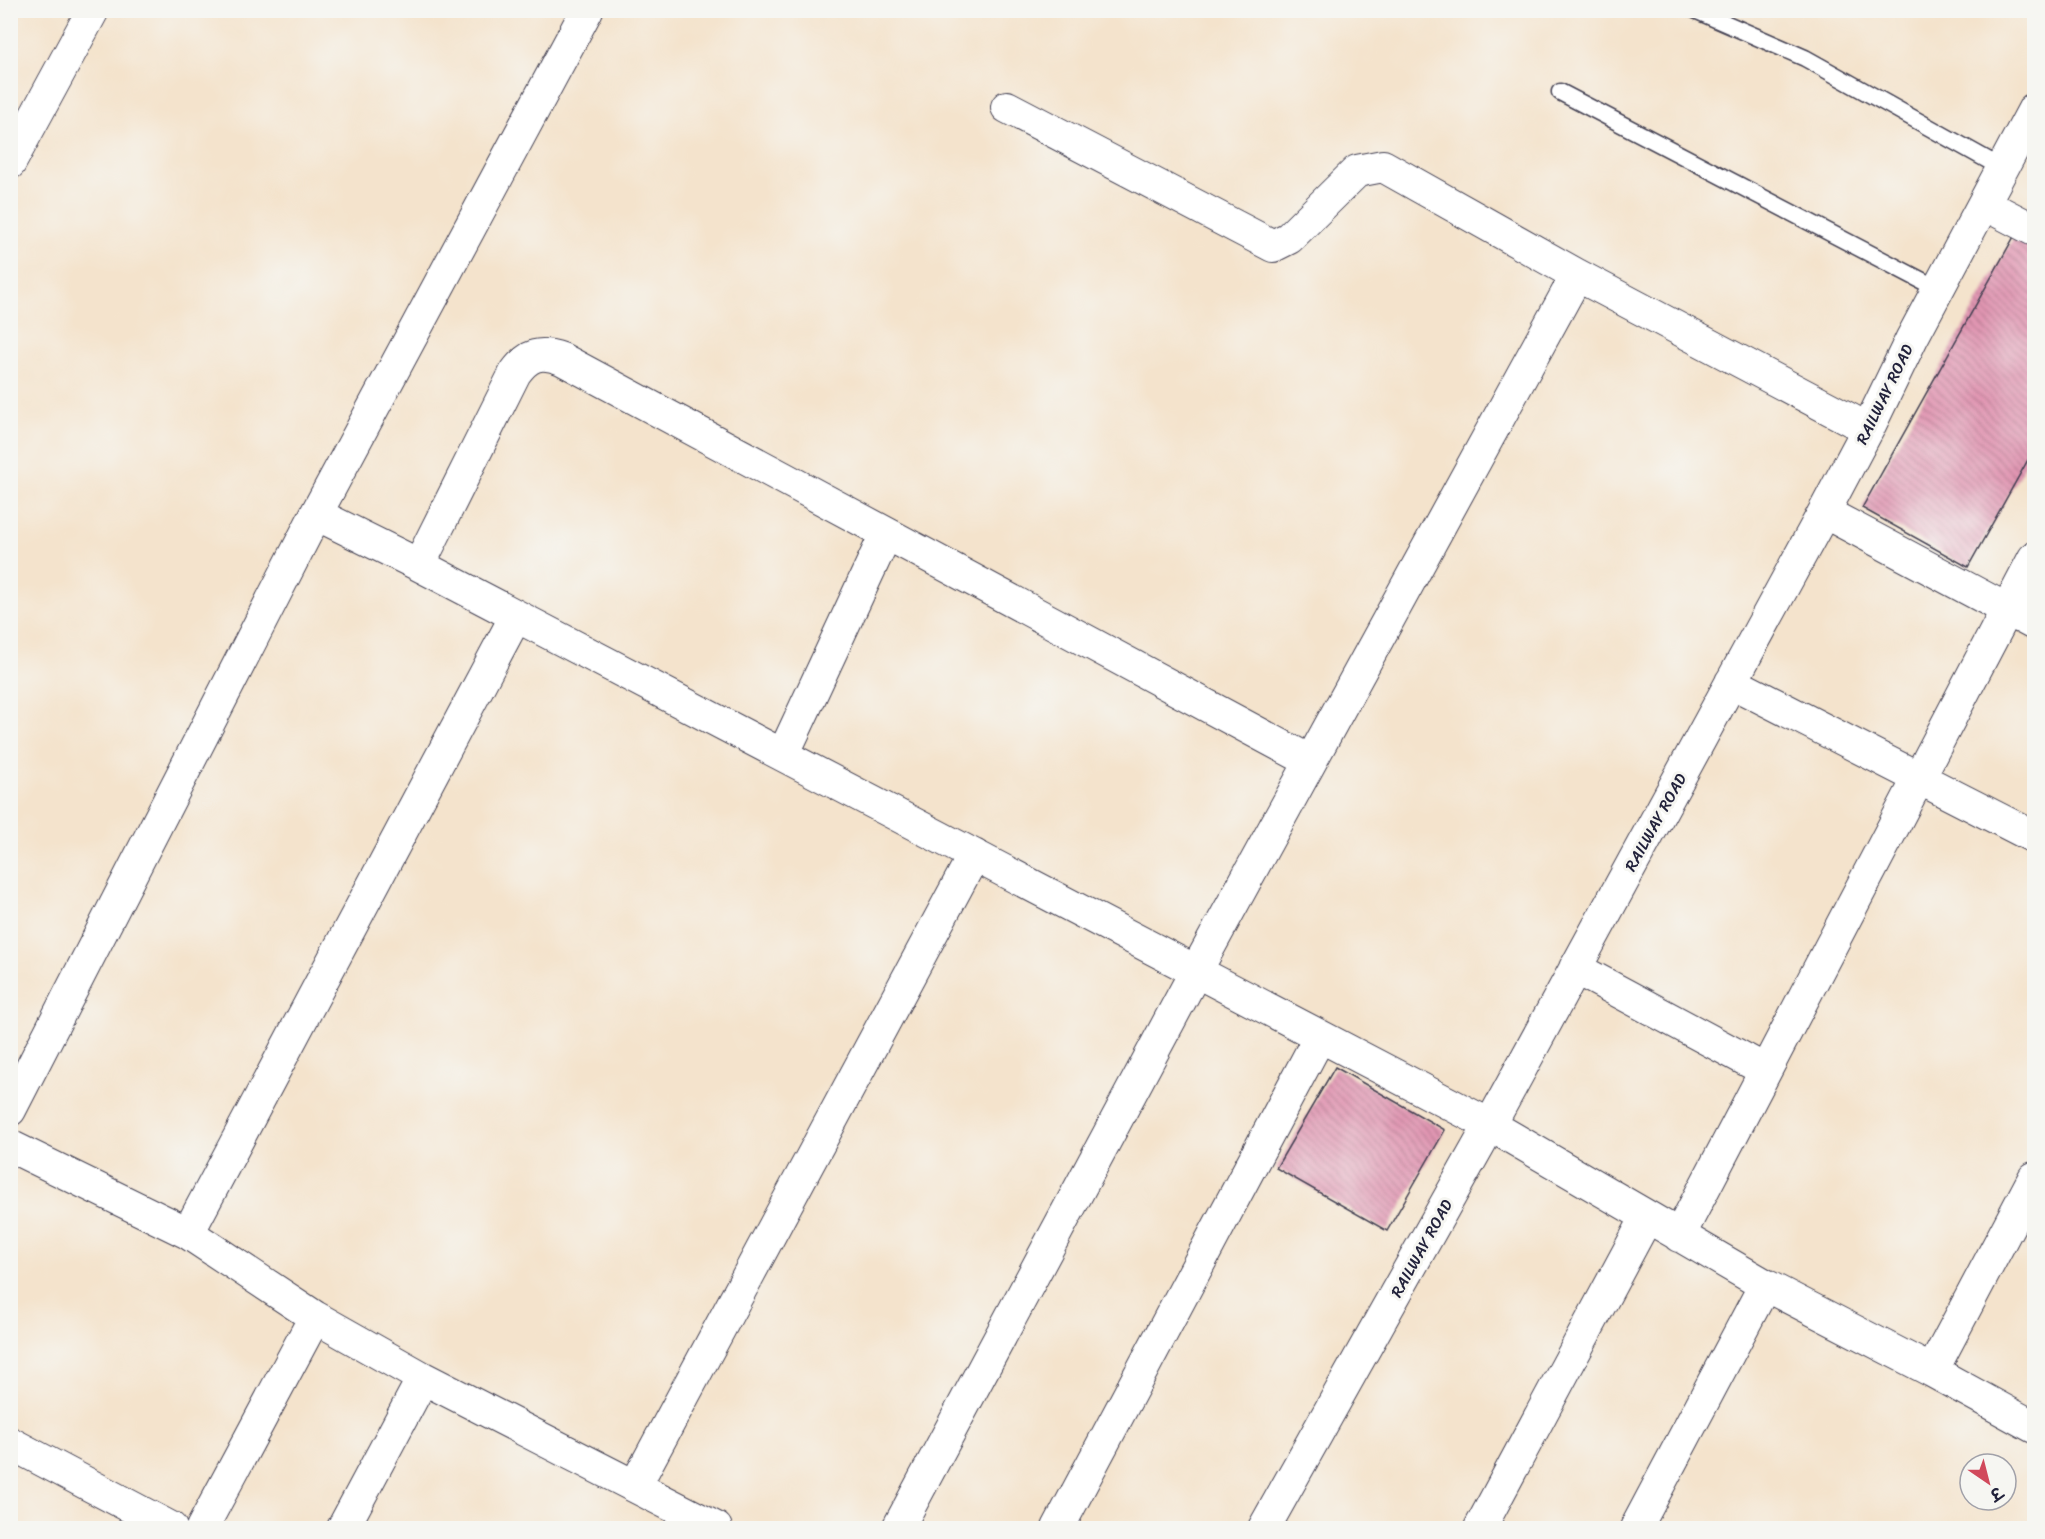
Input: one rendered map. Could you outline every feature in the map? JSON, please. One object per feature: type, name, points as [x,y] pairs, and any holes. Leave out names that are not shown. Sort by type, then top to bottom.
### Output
[{"type":"street","points":[[10,163],[93,10]]},
{"type":"street","points":[[10,1110],[316,514],[587,10]]},
{"type":"street","points":[[1007,107],[1273,246],[1289,238],[1357,171],[1383,166],[1577,274],[1868,429]]},
{"type":"street","name":"RAILWAY ROAD","points":[[1264,1528],[1490,1125],[1824,512],[1868,429],[1912,338],[2034,109]]},
{"type":"street","points":[[1984,204],[2034,230]]},
{"type":"street","points":[[898,1528],[1197,971],[1577,274]]},
{"type":"street","points":[[419,565],[515,373],[523,362],[535,355],[550,355],[562,359],[1311,761]]},
{"type":"street","points":[[1824,512],[2034,624]]},
{"type":"street","points":[[316,514],[419,565],[1490,1125],[1766,1285],[2034,1427]]},
{"type":"street","points":[[783,755],[886,534]]},
{"type":"street","points":[[1679,1236],[2034,558]]},
{"type":"street","points":[[188,1233],[516,616]]},
{"type":"street","points":[[1731,682],[2034,837]]},
{"type":"street","points":[[635,1486],[974,855]]},
{"type":"street","points":[[1575,968],[1765,1070]]},
{"type":"street","points":[[1058,1528],[1320,1036]]},
{"type":"street","points":[[10,1146],[188,1233],[315,1317],[423,1378],[716,1528]]},
{"type":"street","points":[[1932,1371],[2034,1178]]},
{"type":"street","points":[[1480,1528],[1647,1217]]},
{"type":"street","points":[[1636,1528],[1766,1285]]},
{"type":"street","points":[[202,1528],[315,1317]]},
{"type":"street","points":[[343,1528],[423,1378]]},
{"type":"street","points":[[10,1443],[171,1528]]},
{"type":"lane","points":[[1695,10],[1805,58],[2002,168]]},
{"type":"lane","points":[[1560,92],[1938,289]]},
{"type":"building","points":[[2020,226],[2034,234],[2034,449],[1968,567],[1862,508]]},
{"type":"building","points":[[1335,1067],[1445,1130],[1387,1231],[1276,1168]]}]
